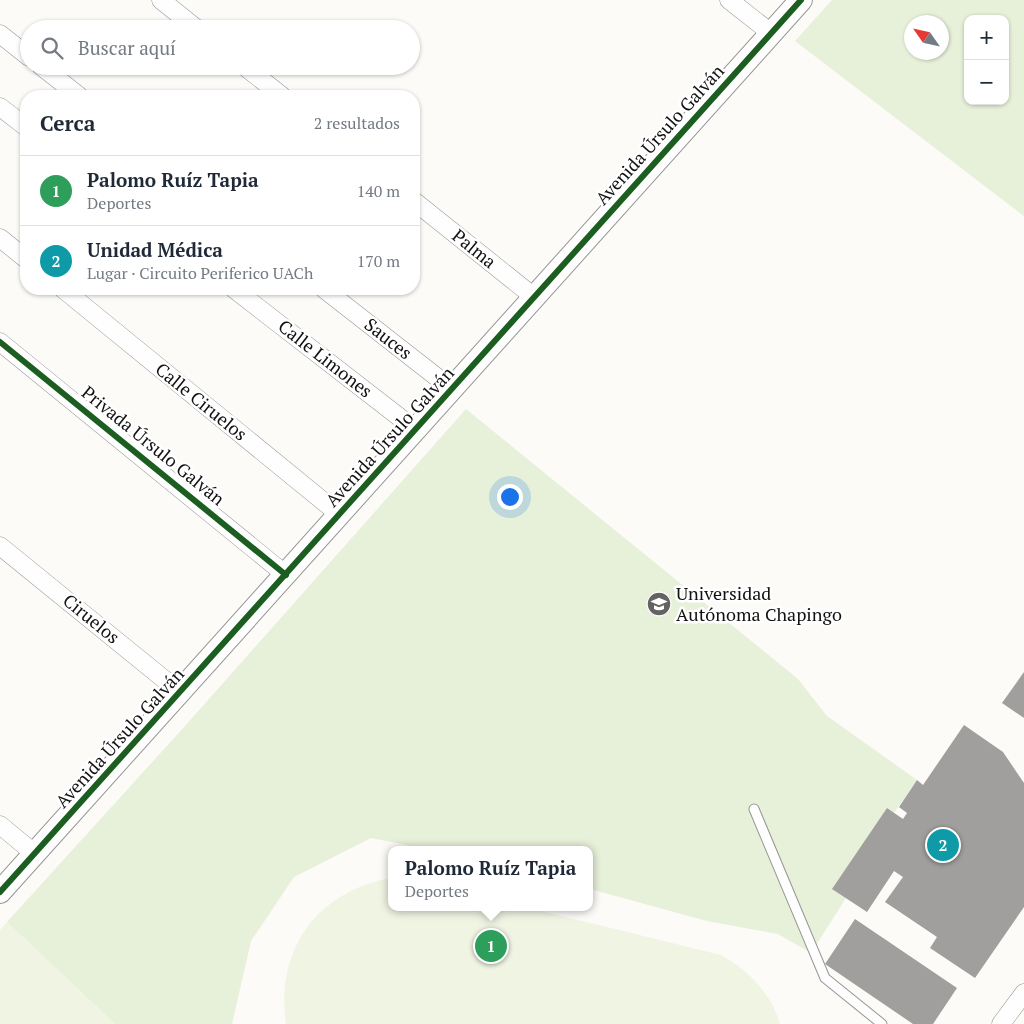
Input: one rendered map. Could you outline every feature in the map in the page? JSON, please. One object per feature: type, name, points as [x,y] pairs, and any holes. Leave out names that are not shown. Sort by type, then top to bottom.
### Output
[{"type":"street","points":[[161,0],[186,20]]},
{"type":"street","points":[[729,0],[771,33]]},
{"type":"street","name":"Avenida Úrsulo Galván","points":[[0,892],[181,693],[801,0]]},
{"type":"street","points":[[0,34],[20,50]]},
{"type":"street","points":[[52,75],[71,90]]},
{"type":"street","points":[[255,75],[274,90]]},
{"type":"street","points":[[0,107],[20,122]]},
{"type":"street","name":"Palma","points":[[420,206],[534,297]]},
{"type":"street","points":[[0,238],[20,254]]},
{"type":"street","name":"Calle Ciruelos","points":[[70,295],[340,515]]},
{"type":"street","name":"Calle Limones","points":[[242,295],[416,430]]},
{"type":"street","name":"Sauces","points":[[332,295],[452,389]]},
{"type":"street","name":"Privada Úrsulo Galván","points":[[0,342],[286,575]]},
{"type":"street","name":"Ciruelos","points":[[0,546],[181,693]]},
{"type":"street","points":[[0,825],[35,854]]},
{"type":"street","points":[[1001,1024],[1024,993]]},
{"type":"lane","points":[[754,809],[825,978],[882,1024]]},
{"type":"green space","points":[[832,0],[1024,0],[1024,216],[795,41]]},
{"type":"green space","points":[[466,409],[798,679],[827,716],[917,780],[894,813],[887,808],[846,898],[811,953],[778,934],[707,921],[593,890],[593,846],[412,846],[371,838],[294,877],[251,941],[232,1024],[115,1024],[7,922],[185,726]]},
{"type":"green space","points":[[388,879],[388,911],[541,911],[721,955],[740,967],[765,993],[780,1024],[286,1024],[284,997],[288,971],[295,948],[307,928],[323,910],[342,896],[365,885]]},
{"type":"green space","points":[[7,922],[115,1024],[0,1024],[0,930]]},
{"type":"building","points":[[1024,672],[1024,718],[1002,703]]},
{"type":"building","points":[[964,725],[1003,752],[1024,783],[1024,907],[975,978],[930,948],[937,937],[885,902],[903,877],[894,871],[867,912],[832,889],[887,808],[903,819],[907,813],[899,807],[917,780],[923,785]]},
{"type":"building","points":[[855,919],[957,988],[933,1024],[913,1024],[825,964]]},
{"type":"cycle path","points":[[0,892],[801,0]]},
{"type":"cycle path","points":[[0,342],[286,575]]},
{"type":"place","name":"Universidad Autónoma Chapingo","points":[[659,604]]},
{"type":"place","name":"Unidad Médica","points":[[943,845]]},
{"type":"place","name":"Palomo Ruíz Tapia","points":[[491,946]]}]
